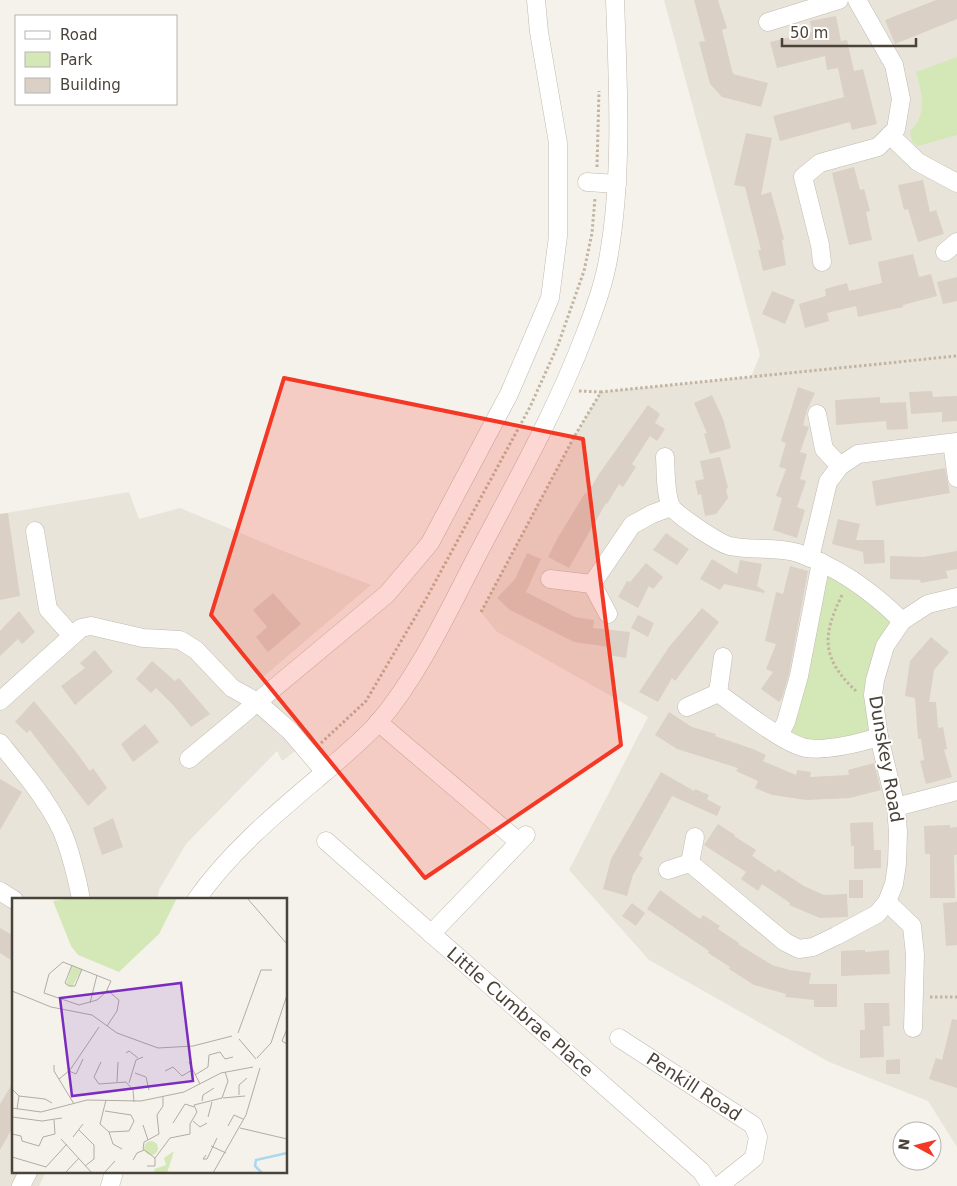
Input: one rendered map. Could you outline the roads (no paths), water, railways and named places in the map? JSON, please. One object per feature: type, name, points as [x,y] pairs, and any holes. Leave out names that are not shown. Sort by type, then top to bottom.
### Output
[{"type":"street","points":[[189,759],[387,594],[430,543],[509,394],[550,298],[558,236],[558,143],[536,0]]},
{"type":"street","points":[[198,898],[242,844],[325,772],[378,722],[408,681],[434,638],[546,425],[573,366],[596,305],[609,255],[617,184],[618,69],[615,0]]},
{"type":"street","points":[[768,22],[839,0]]},
{"type":"street","points":[[822,262],[820,245],[803,177],[820,163],[878,147],[896,129],[900,99],[894,65],[856,0]]},
{"type":"street","points":[[890,135],[918,162],[957,183]]},
{"type":"street","points":[[587,182],[617,184]]},
{"type":"street","points":[[818,414],[824,449],[840,466]]},
{"type":"street","points":[[779,734],[786,722],[810,628],[818,571],[816,560],[828,482],[840,466],[858,454],[954,442],[957,478]]},
{"type":"street","points":[[665,457],[667,487],[671,507],[691,524],[729,546],[795,552],[816,560],[850,578],[902,621]]},
{"type":"street","points":[[592,584],[632,525],[652,514],[671,507]]},
{"type":"street","points":[[35,531],[48,609],[72,636]]},
{"type":"street","points":[[550,579],[592,584]]},
{"type":"street","points":[[592,584],[608,614]]},
{"type":"street","name":"Dunskey Road","points":[[690,863],[785,942],[799,949],[813,947],[877,914],[887,902],[894,884],[898,832],[896,807],[878,737],[873,695],[875,680],[885,646],[902,621],[928,604],[957,597]]},
{"type":"street","points":[[0,701],[81,628],[90,626],[143,638],[180,640],[196,650],[232,688],[257,702],[290,731],[325,772]]},
{"type":"street","points":[[718,694],[723,657]]},
{"type":"street","points":[[718,694],[789,741],[806,748],[823,748],[878,737]]},
{"type":"street","points":[[687,707],[718,694]]},
{"type":"street","points":[[378,722],[522,839],[431,934]]},
{"type":"street","points":[[0,743],[33,783],[61,829],[81,898]]},
{"type":"street","points":[[896,807],[957,791]]},
{"type":"street","points":[[668,870],[690,863],[695,837]]},
{"type":"street","name":"Little Cumbrae Place","points":[[326,841],[700,1171],[711,1186]]},
{"type":"street","points":[[0,891],[12,899]]},
{"type":"street","points":[[887,902],[912,926],[915,955],[913,1028]]},
{"type":"street","name":"Penkill Road","points":[[618,1038],[753,1125],[758,1137],[754,1158],[719,1186]]},
{"type":"street","points":[[21,1186],[27,1174]]}]
